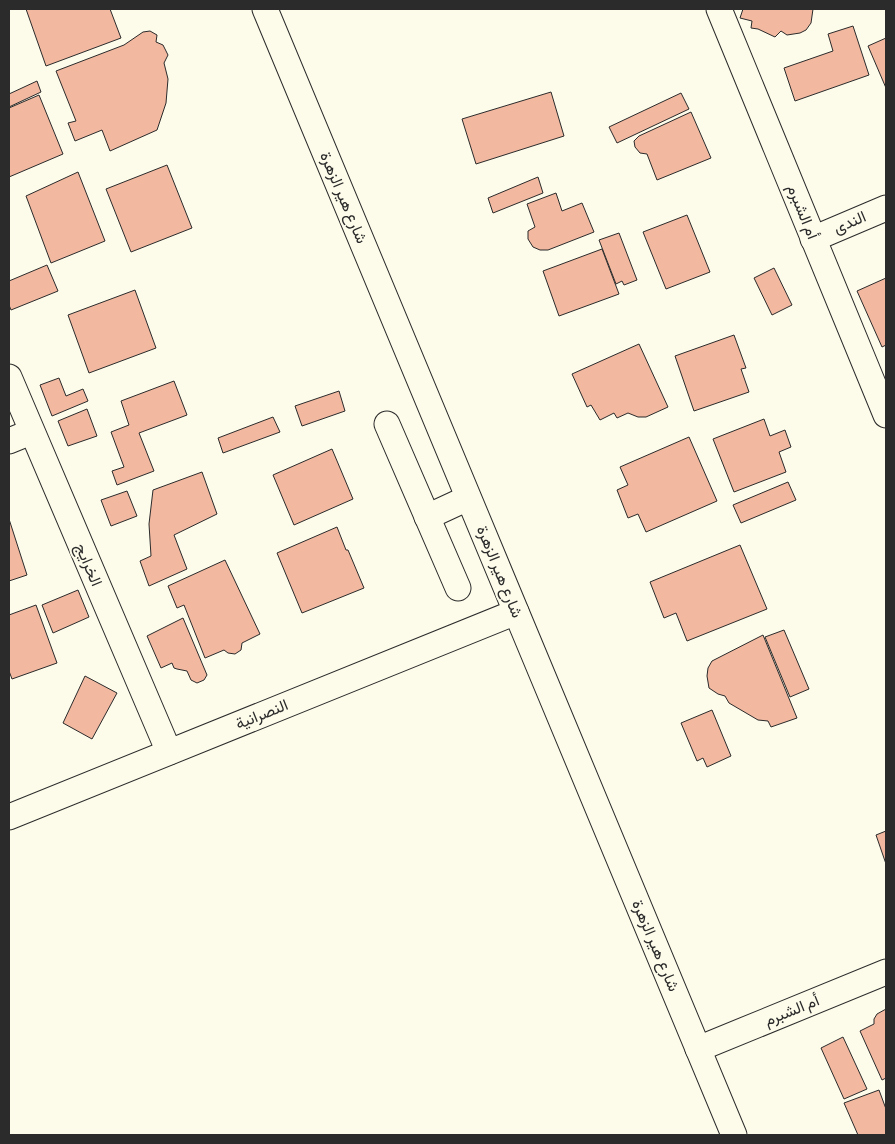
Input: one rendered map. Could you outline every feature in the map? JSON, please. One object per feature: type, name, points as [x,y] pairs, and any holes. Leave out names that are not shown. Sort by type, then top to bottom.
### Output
[{"type":"street","name":"شارع هير الزهرة","points":[[264,9],[734,1135]]},
{"type":"street","name":"أم الشبرم","points":[[719,9],[886,415]]},
{"type":"street","name":"الندى","points":[[813,239],[886,208]]},
{"type":"street","name":"الخرايج","points":[[9,377],[169,752]]},
{"type":"street","points":[[387,424],[458,588]]},
{"type":"street","points":[[9,441],[31,432]]},
{"type":"street","points":[[427,517],[468,498]]},
{"type":"street","name":"النصرانية","points":[[9,817],[516,612]]},
{"type":"street","name":"أم الشبرم","points":[[698,1049],[886,972]]},
{"type":"building","points":[[26,9],[110,9],[121,38],[46,66]]},
{"type":"building","points":[[743,9],[813,9],[811,23],[806,30],[787,35],[781,31],[775,37],[758,29],[751,28],[752,21],[740,18]]},
{"type":"building","points":[[853,26],[869,75],[795,101],[784,68],[833,51],[828,34]]},
{"type":"building","points":[[150,31],[157,35],[156,42],[163,45],[168,55],[164,63],[168,79],[166,103],[157,130],[110,151],[102,130],[75,141],[68,123],[76,121],[56,71],[124,45],[143,32]]},
{"type":"building","points":[[886,38],[886,88],[868,46]]},
{"type":"building","points":[[37,81],[41,92],[9,107],[9,94]]},
{"type":"building","points":[[551,92],[564,136],[476,164],[462,119]]},
{"type":"building","points":[[681,93],[689,109],[617,143],[609,127]]},
{"type":"building","points":[[39,95],[63,154],[9,177],[9,108]]},
{"type":"building","points":[[691,112],[711,158],[657,180],[647,154],[640,153],[635,147],[634,141],[639,136]]},
{"type":"building","points":[[167,165],[192,228],[131,252],[106,189]]},
{"type":"building","points":[[78,172],[105,241],[51,263],[26,196]]},
{"type":"building","points":[[538,177],[543,193],[493,213],[488,198]]},
{"type":"building","points":[[556,193],[562,211],[582,203],[594,232],[548,250],[540,250],[533,247],[528,239],[528,231],[535,227],[527,204]]},
{"type":"building","points":[[687,215],[710,272],[666,289],[643,232]]},
{"type":"building","points":[[619,233],[637,280],[624,285],[622,281],[616,284],[599,240]]},
{"type":"building","points":[[602,249],[619,294],[559,316],[543,271]]},
{"type":"building","points":[[47,265],[58,291],[11,310],[9,305],[9,281]]},
{"type":"building","points":[[774,268],[792,305],[772,315],[754,278]]},
{"type":"building","points":[[886,278],[886,345],[882,347],[857,291]]},
{"type":"building","points":[[135,290],[156,348],[89,373],[68,315]]},
{"type":"building","points":[[734,335],[746,368],[741,369],[749,392],[694,411],[675,356]]},
{"type":"building","points":[[639,344],[668,407],[646,417],[638,417],[628,413],[617,418],[614,413],[600,420],[591,405],[587,407],[572,374]]},
{"type":"building","points":[[59,378],[66,396],[83,389],[88,401],[52,416],[40,385]]},
{"type":"building","points":[[174,381],[187,415],[139,433],[154,471],[117,485],[112,471],[124,467],[111,432],[129,425],[121,401]]},
{"type":"building","points":[[339,391],[345,411],[302,426],[295,406]]},
{"type":"building","points":[[87,409],[97,436],[68,446],[58,421]]},
{"type":"building","points":[[273,417],[280,432],[223,453],[218,438]]},
{"type":"building","points":[[764,419],[770,436],[785,430],[791,447],[779,452],[786,472],[734,492],[713,439]]},
{"type":"building","points":[[689,437],[717,501],[646,532],[638,514],[628,518],[617,490],[628,485],[620,467]]},
{"type":"building","points":[[332,449],[353,499],[294,525],[273,475]]},
{"type":"building","points":[[202,472],[217,514],[174,535],[187,569],[149,586],[140,561],[151,556],[149,524],[153,490]]},
{"type":"building","points":[[788,482],[796,500],[741,523],[733,505]]},
{"type":"building","points":[[127,491],[137,516],[111,526],[101,500]]},
{"type":"building","points":[[9,519],[27,575],[9,581]]},
{"type":"building","points":[[337,527],[364,588],[302,613],[277,553]]},
{"type":"building","points":[[740,545],[767,609],[687,641],[676,613],[664,618],[650,582]]},
{"type":"building","points":[[225,560],[260,634],[242,643],[241,650],[235,654],[224,650],[205,658],[184,605],[177,608],[168,586]]},
{"type":"building","points":[[78,590],[89,617],[53,633],[42,605]]},
{"type":"building","points":[[36,605],[57,663],[12,679],[9,671],[9,615]]},
{"type":"building","points":[[183,618],[207,675],[204,680],[197,683],[191,680],[187,671],[174,668],[172,663],[161,668],[147,636]]},
{"type":"building","points":[[784,630],[809,689],[790,697],[765,637]]},
{"type":"building","points":[[763,635],[797,718],[771,727],[768,721],[758,720],[729,703],[725,696],[709,688],[707,676],[708,668],[712,661]]},
{"type":"building","points":[[85,676],[117,693],[92,739],[63,723]]},
{"type":"building","points":[[712,710],[731,756],[707,767],[703,758],[697,761],[681,723]]},
{"type":"building","points":[[886,831],[886,864],[876,835]]},
{"type":"building","points":[[886,1009],[886,1078],[882,1080],[860,1031],[874,1024],[877,1014]]},
{"type":"building","points":[[843,1037],[867,1089],[844,1099],[821,1048]]},
{"type":"building","points":[[879,1090],[886,1109],[886,1135],[858,1135],[844,1103]]}]
